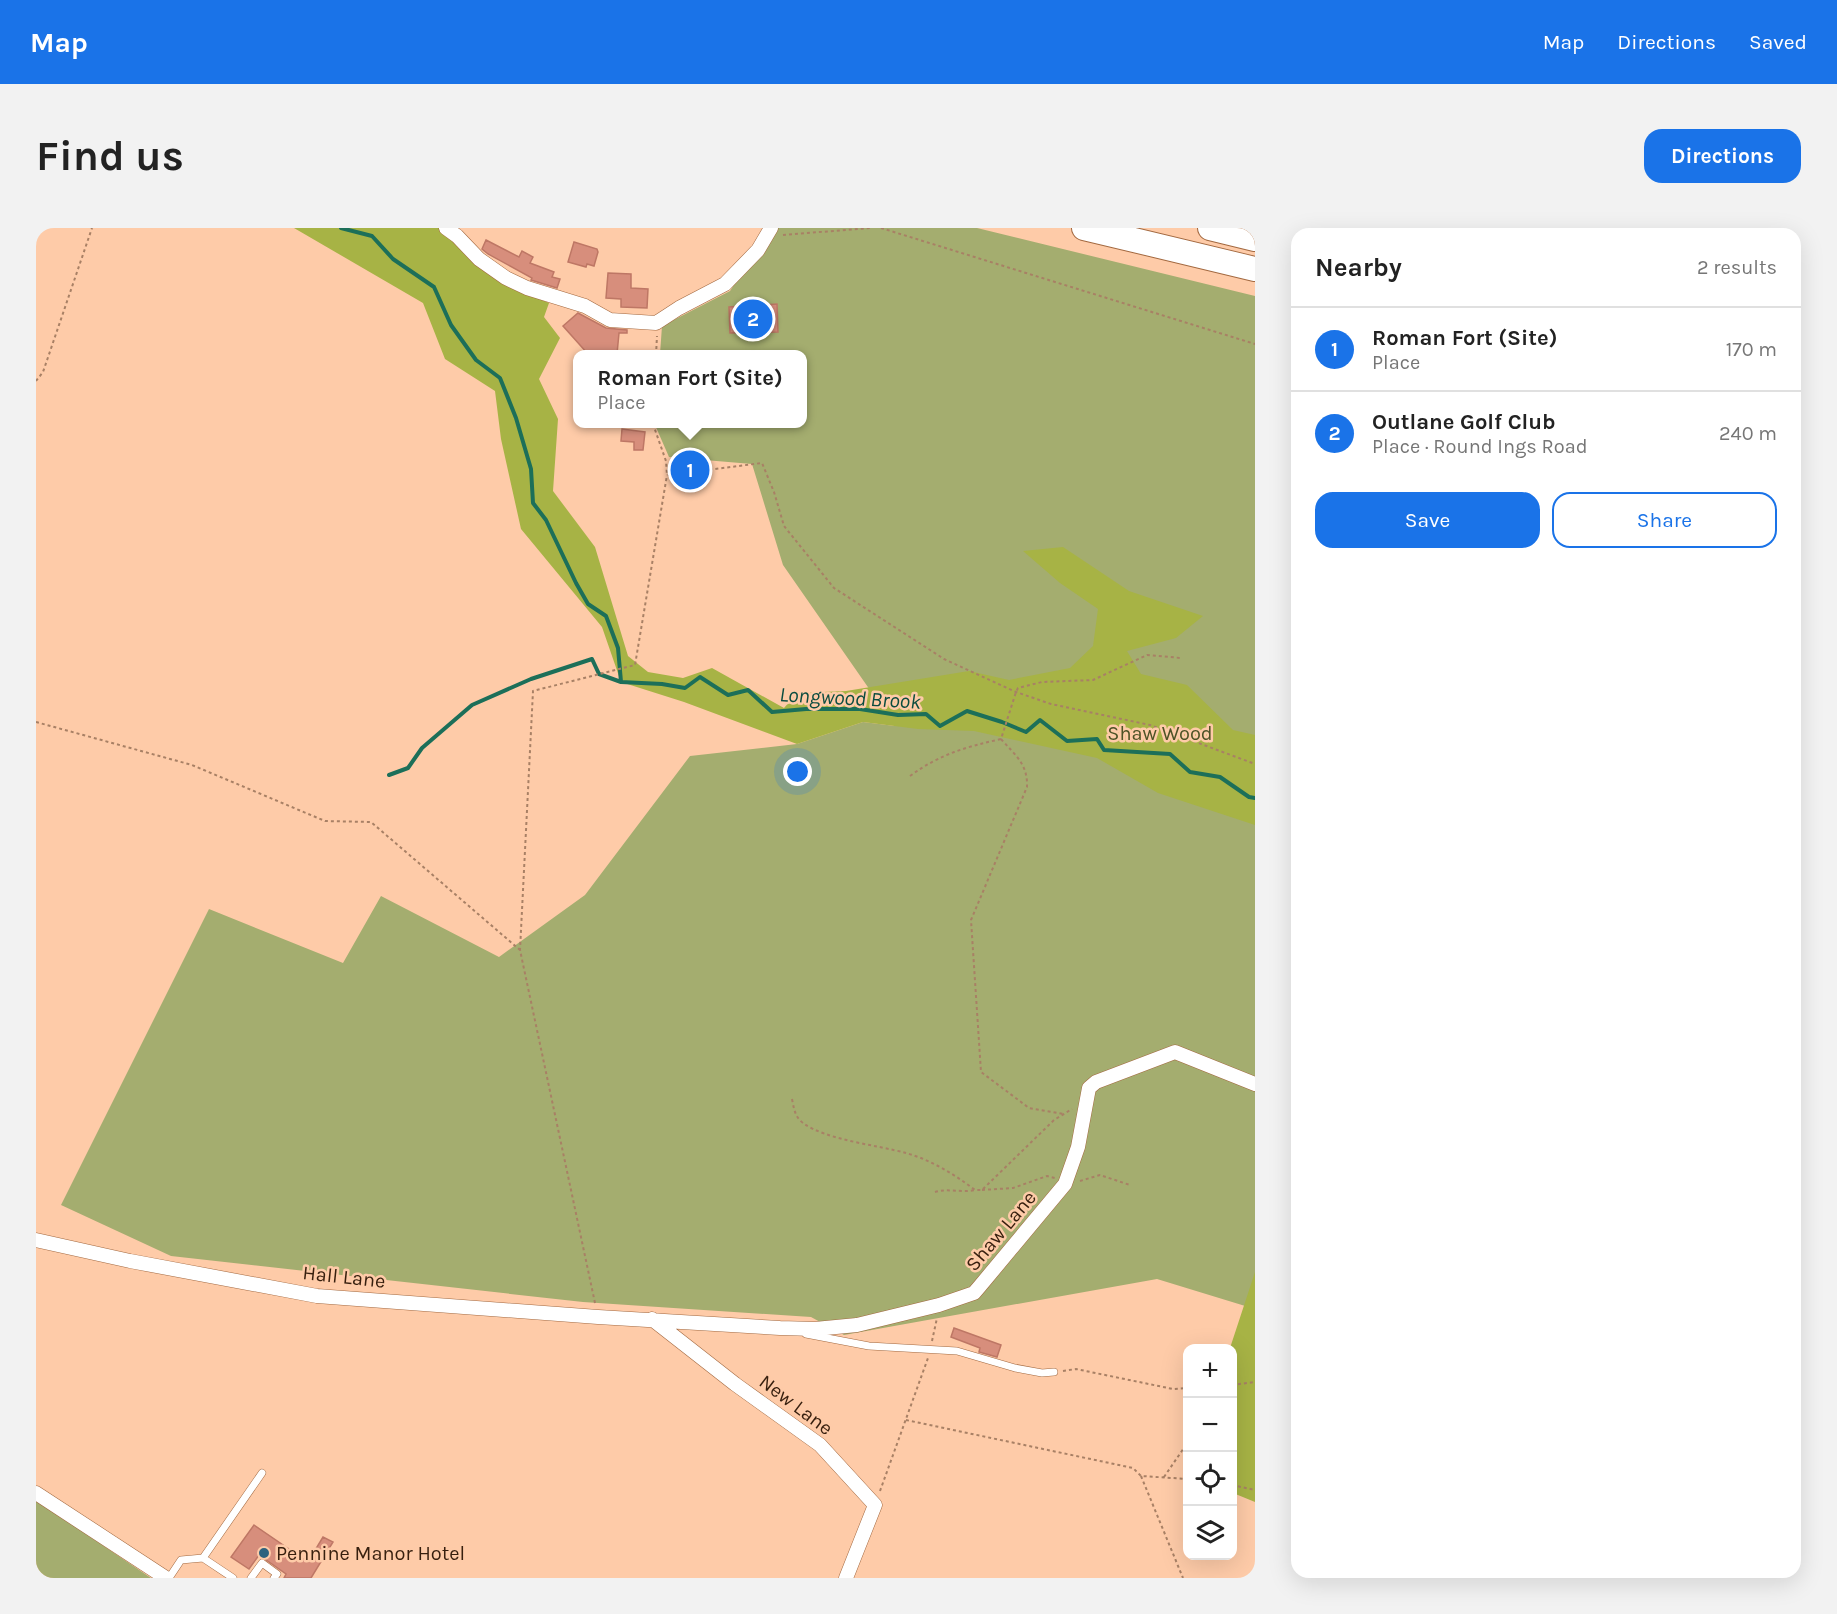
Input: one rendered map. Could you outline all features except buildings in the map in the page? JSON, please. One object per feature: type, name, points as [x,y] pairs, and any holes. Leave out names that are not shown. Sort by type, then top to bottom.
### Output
[{"type":"highway","points":[[1084,228],[1255,269]]},
{"type":"highway","points":[[1210,228],[1255,239]]},
{"type":"street","points":[[446,228],[457,236],[478,259],[506,278],[527,288],[585,306],[610,320],[656,323],[725,284],[758,250],[769,232]]},
{"type":"street","name":"Shaw Lane","points":[[652,1319],[780,1328],[815,1329],[857,1326],[939,1305],[974,1293],[1065,1184],[1078,1146],[1089,1088],[1096,1082],[1175,1052],[1255,1084]]},
{"type":"street","name":"Hall Lane","points":[[36,1240],[129,1261],[317,1296],[652,1319]]},
{"type":"street","name":"New Lane","points":[[652,1319],[735,1384],[820,1445],[875,1505]]},
{"type":"street","points":[[36,1492],[168,1578]]},
{"type":"street","points":[[846,1578],[875,1505]]},
{"type":"lane","points":[[780,1328],[869,1346],[957,1351],[1015,1368],[1042,1373],[1054,1372]]},
{"type":"lane","points":[[203,1558],[262,1473]]},
{"type":"lane","points":[[168,1578],[181,1560],[203,1558],[233,1578]]},
{"type":"lane","points":[[251,1578],[262,1563],[277,1574],[274,1578]]},
{"type":"path","points":[[36,381],[43,372],[92,228]]},
{"type":"path","points":[[769,232],[870,228]]},
{"type":"path","points":[[881,228],[1255,344]]},
{"type":"path","points":[[656,323],[656,350]]},
{"type":"path","points":[[598,1317],[520,950],[532,691],[635,665],[668,475],[666,461],[655,428]]},
{"type":"path","points":[[668,475],[762,463],[784,526],[834,588],[944,659],[1016,692],[1052,704],[1150,725],[1255,764]]},
{"type":"path","points":[[1001,739],[1018,688],[1042,682],[1093,680],[1147,655],[1181,658]]},
{"type":"path","points":[[36,722],[192,765],[325,821],[371,822],[520,950]]},
{"type":"path","points":[[910,776],[944,755],[1001,739]]},
{"type":"path","points":[[1001,739],[1024,767],[1027,773],[1027,787],[971,920],[981,1072],[1029,1108],[1064,1114]]},
{"type":"path","points":[[792,1099],[796,1118],[806,1125],[828,1134],[908,1154],[939,1166],[975,1190]]},
{"type":"path","points":[[935,1192],[982,1190],[1054,1120],[1072,1109],[1087,1106]]},
{"type":"path","points":[[875,1505],[931,1349],[939,1305]]},
{"type":"path","points":[[1054,1372],[1076,1369],[1173,1389],[1183,1388]]},
{"type":"path","points":[[1237,1384],[1255,1382]]},
{"type":"path","points":[[906,1420],[1133,1468],[1141,1476],[1183,1578]]},
{"type":"path","points":[[1164,1478],[1183,1450]]},
{"type":"path","points":[[1141,1476],[1183,1479]]},
{"type":"path","points":[[1237,1486],[1255,1490]]},
{"type":"green space","name":"Shaw Wood","points":[[294,228],[440,228],[502,282],[549,303],[544,317],[560,338],[539,379],[558,419],[553,491],[595,547],[628,656],[648,672],[683,678],[712,668],[784,708],[797,693],[846,691],[969,671],[1009,680],[1070,668],[1093,646],[1098,609],[1060,583],[1023,551],[1063,547],[1129,591],[1203,616],[1176,638],[1127,651],[1141,674],[1187,685],[1233,730],[1255,735],[1255,825],[1158,793],[1097,758],[974,731],[918,729],[863,722],[797,744],[684,702],[621,682],[602,627],[521,529],[501,439],[495,391],[445,359],[423,303]]},
{"type":"green space","name":"Shaw Wood","points":[[771,228],[977,228],[1255,296],[1255,1309],[1157,1279],[844,1335],[811,1317],[583,1302],[171,1256],[61,1205],[209,909],[343,963],[381,896],[499,957],[585,895],[690,756],[797,744],[863,722],[895,726],[783,565],[752,464],[669,457],[656,428],[807,428],[807,350],[660,350],[662,326],[730,291]]},
{"type":"green space","points":[[1255,1272],[1255,1502],[1237,1495],[1237,1344],[1231,1344]]},
{"type":"green space","points":[[36,1500],[151,1578],[36,1578]]},
{"type":"waterway","name":"Longwood Brook","points":[[341,228],[372,236],[393,259],[434,287],[451,325],[476,360],[500,378],[516,418],[531,469],[533,503],[546,520],[588,604],[606,616],[618,648],[621,682],[662,684],[685,688],[700,677],[728,695],[748,690],[772,712],[806,709],[860,709],[898,715],[926,714],[940,726],[967,711],[1026,732],[1040,720],[1067,741],[1097,739],[1104,750],[1170,754],[1190,772],[1220,777],[1249,797],[1255,798]]},
{"type":"waterway","points":[[389,775],[408,768],[422,748],[472,705],[531,679],[592,659],[599,674],[621,682]]},
{"type":"place","name":"Outlane Golf Club","points":[[753,319]]},
{"type":"place","name":"Roman Fort (Site)","points":[[690,470]]},
{"type":"place","name":"Pennine Manor Hotel","points":[[264,1553]]}]
